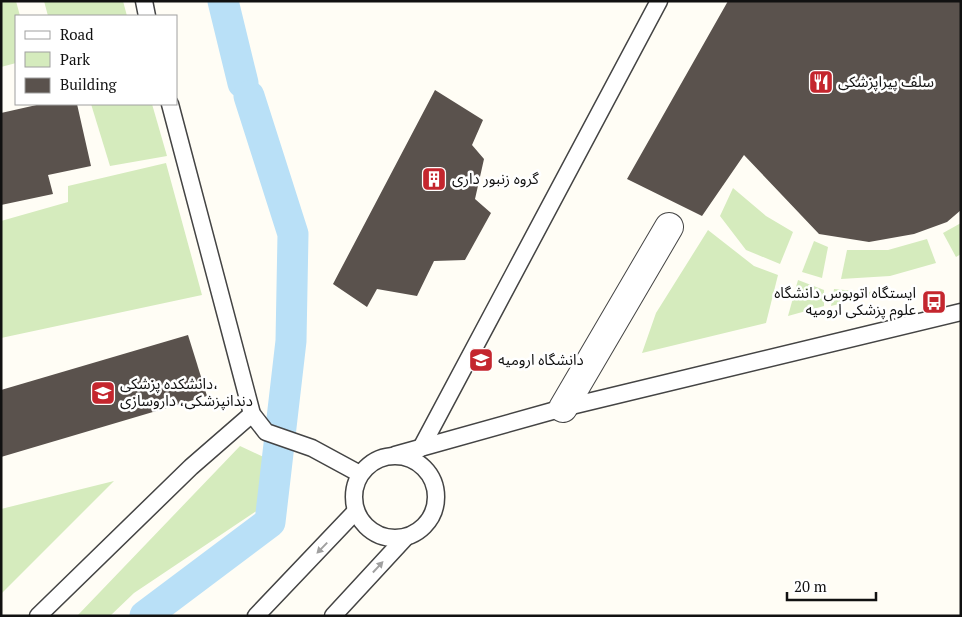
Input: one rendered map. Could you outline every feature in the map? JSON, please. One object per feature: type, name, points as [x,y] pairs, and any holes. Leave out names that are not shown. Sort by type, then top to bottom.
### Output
[{"type":"street","points":[[563,408],[669,227]]},
{"type":"lane","points":[[144,1],[148,15]]},
{"type":"lane","points":[[421,448],[659,1]]},
{"type":"lane","points":[[170,105],[252,414],[266,432],[312,448],[360,474]]},
{"type":"lane","points":[[405,538],[385,538],[367,529],[355,512],[353,492],[360,474],[375,460],[563,408],[961,312]]},
{"type":"lane","points":[[38,616],[191,467],[252,414]]},
{"type":"lane","points":[[333,616],[405,538],[423,529],[434,512],[437,492],[430,473],[415,460],[395,455]]},
{"type":"lane","points":[[256,616],[355,512]]},
{"type":"green space","points":[[1,1],[16,1],[20,15],[15,15],[15,63],[1,67]]},
{"type":"green space","points":[[44,1],[123,1],[127,15],[48,15]]},
{"type":"green space","points":[[91,105],[152,105],[167,156],[110,166]]},
{"type":"green space","points":[[166,163],[202,295],[1,338],[1,221],[68,202],[68,186]]},
{"type":"green space","points":[[733,188],[766,216],[793,232],[780,264],[746,250],[720,216]]},
{"type":"green space","points":[[961,223],[961,254],[956,257],[943,233]]},
{"type":"green space","points":[[708,230],[754,266],[778,275],[766,323],[642,353],[656,313]]},
{"type":"green space","points":[[927,239],[936,263],[890,276],[841,279],[847,250],[888,250]]},
{"type":"green space","points":[[814,241],[828,247],[822,278],[802,272]]},
{"type":"green space","points":[[798,280],[824,290],[824,306],[788,316]]},
{"type":"green space","points":[[834,289],[867,292],[890,291],[831,306]]},
{"type":"green space","points":[[240,446],[270,460],[276,483],[261,508],[134,593],[110,616],[77,616]]},
{"type":"green space","points":[[114,481],[2,593],[1,593],[1,509]]},
{"type":"building","name":"سلف پیراپزشکی","points":[[728,1],[961,1],[961,210],[947,222],[914,234],[869,242],[819,234],[744,155],[702,216],[627,179]]},
{"type":"building","name":"گروه زنبور داری","points":[[435,90],[483,120],[472,145],[484,159],[475,199],[491,213],[465,260],[434,261],[417,296],[377,289],[367,307],[333,284]]},
{"type":"building","points":[[37,105],[77,105],[91,166],[48,175],[53,194],[1,205],[1,113]]},
{"type":"building","name":"دانشکده پزشکی، دندانپزشکی، داروسازی","points":[[188,335],[207,396],[1,457],[1,390]]},
{"type":"waterway","points":[[223,1],[243,83]]},
{"type":"waterway","points":[[145,616],[270,522],[291,341],[293,234],[249,96]]},
{"type":"place","name":"سلف پیراپزشکی","points":[[821,82]]},
{"type":"place","name":"گروه زنبور داری","points":[[434,179]]},
{"type":"place","name":"ایستگاه اتوبوس دانشگاه علوم پزشکی ارومیه","points":[[934,302]]},
{"type":"place","name":"دانشگاه ارومیه","points":[[481,360]]},
{"type":"place","name":"دانشکده پزشکی، دندانپزشکی، داروسازی","points":[[103,393]]}]
